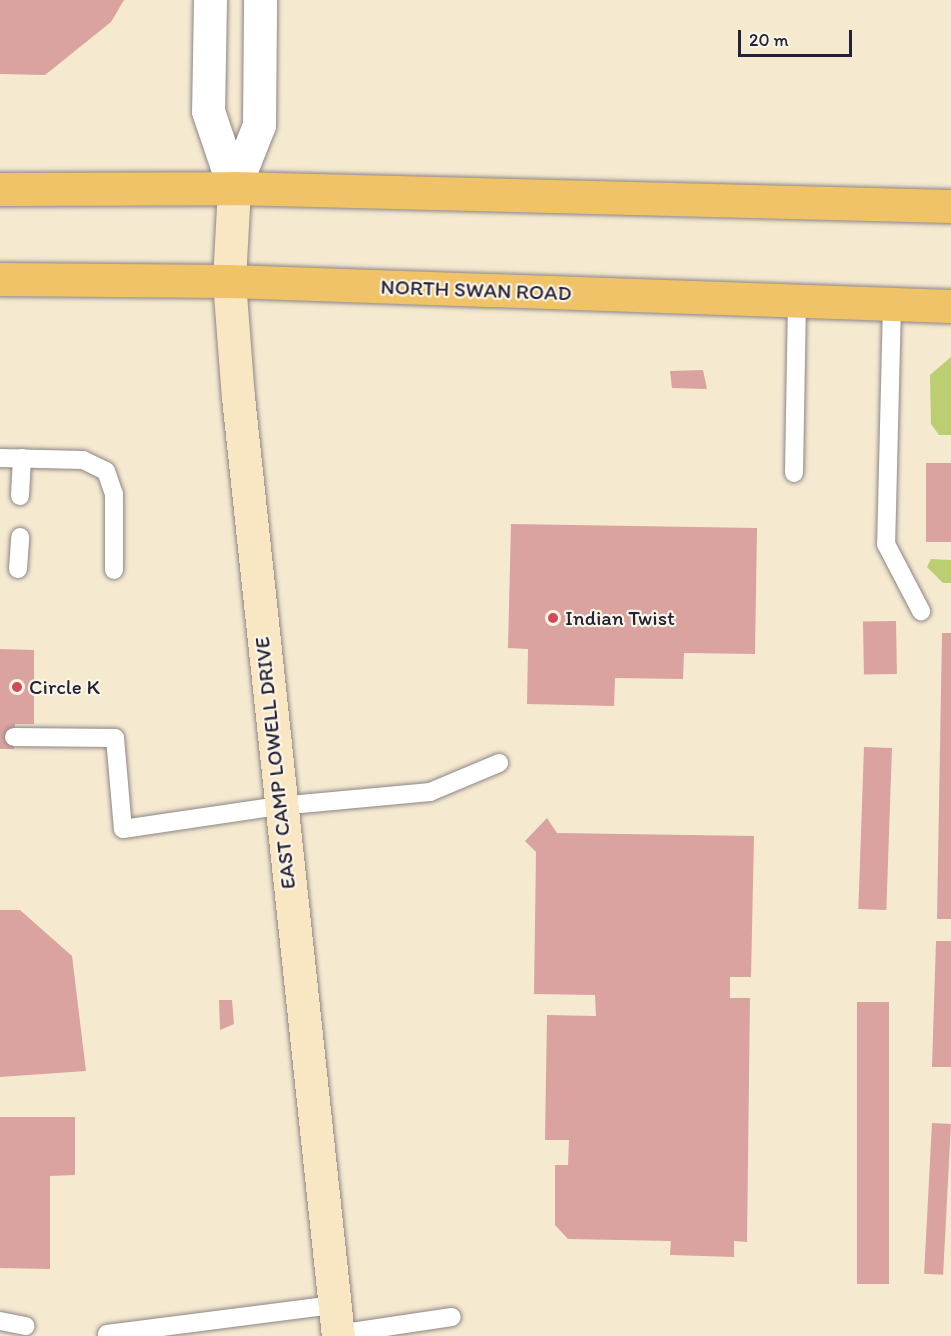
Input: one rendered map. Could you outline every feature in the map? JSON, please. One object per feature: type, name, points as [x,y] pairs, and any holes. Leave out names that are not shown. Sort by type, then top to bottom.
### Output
[{"type":"main road","points":[[0,189],[234,188],[951,207]]},
{"type":"main road","name":"EAST CAMP LOWELL DRIVE","points":[[234,188],[229,281],[279,806],[336,1325]]},
{"type":"main road","name":"NORTH SWAN ROAD","points":[[0,279],[229,281],[951,306]]},
{"type":"street","name":"EAST CAMP LOWELL DRIVE","points":[[210,0],[208,111],[234,188]]},
{"type":"street","name":"EAST CAMP LOWELL DRIVE","points":[[234,188],[259,125],[260,0]]},
{"type":"lane","points":[[794,473],[797,301]]},
{"type":"lane","points":[[892,304],[886,544],[921,611]]},
{"type":"lane","points":[[0,458],[83,460],[106,471],[114,494],[114,570]]},
{"type":"lane","points":[[20,496],[22,458]]},
{"type":"lane","points":[[18,569],[20,537]]},
{"type":"lane","points":[[14,736],[115,738],[123,829],[279,806],[430,792],[500,763]]},
{"type":"lane","points":[[107,1334],[336,1325],[452,1317]]},
{"type":"lane","points":[[0,1321],[26,1326]]},
{"type":"green space","points":[[951,357],[951,435],[939,435],[931,424],[930,375]]},
{"type":"green space","points":[[931,559],[951,560],[951,583],[943,583],[927,567]]},
{"type":"building","points":[[0,0],[124,0],[111,22],[45,75],[0,74]]},
{"type":"building","points":[[703,370],[707,389],[672,388],[670,371]]},
{"type":"building","points":[[926,463],[951,463],[951,542],[926,542]]},
{"type":"building","points":[[511,524],[757,528],[755,654],[684,653],[683,679],[615,678],[614,706],[527,704],[528,649],[508,648]]},
{"type":"building","points":[[896,621],[897,674],[864,675],[863,622]]},
{"type":"building","points":[[942,633],[951,633],[951,919],[937,919]]},
{"type":"building","name":"Circle K","points":[[0,649],[34,650],[34,724],[15,724],[14,749],[0,749]]},
{"type":"building","points":[[864,747],[892,748],[886,910],[858,909]]},
{"type":"building","points":[[547,818],[557,833],[754,836],[751,977],[730,977],[730,998],[750,998],[747,1242],[734,1241],[734,1257],[670,1255],[671,1241],[568,1239],[555,1225],[555,1165],[568,1165],[569,1140],[545,1140],[547,1015],[596,1016],[595,995],[534,994],[536,852],[525,841]]},
{"type":"building","points":[[0,910],[20,910],[72,956],[86,1071],[0,1077]]},
{"type":"building","points":[[936,941],[951,941],[951,1067],[932,1067]]},
{"type":"building","points":[[219,1000],[232,1000],[234,1024],[220,1030]]},
{"type":"building","points":[[857,1002],[889,1002],[889,1284],[857,1284]]},
{"type":"building","points":[[0,1117],[75,1117],[75,1175],[50,1176],[50,1269],[0,1268]]},
{"type":"building","points":[[932,1123],[951,1124],[943,1275],[924,1274]]},
{"type":"place","name":"Indian Twist","points":[[553,618]]},
{"type":"place","name":"Circle K","points":[[17,687]]}]
